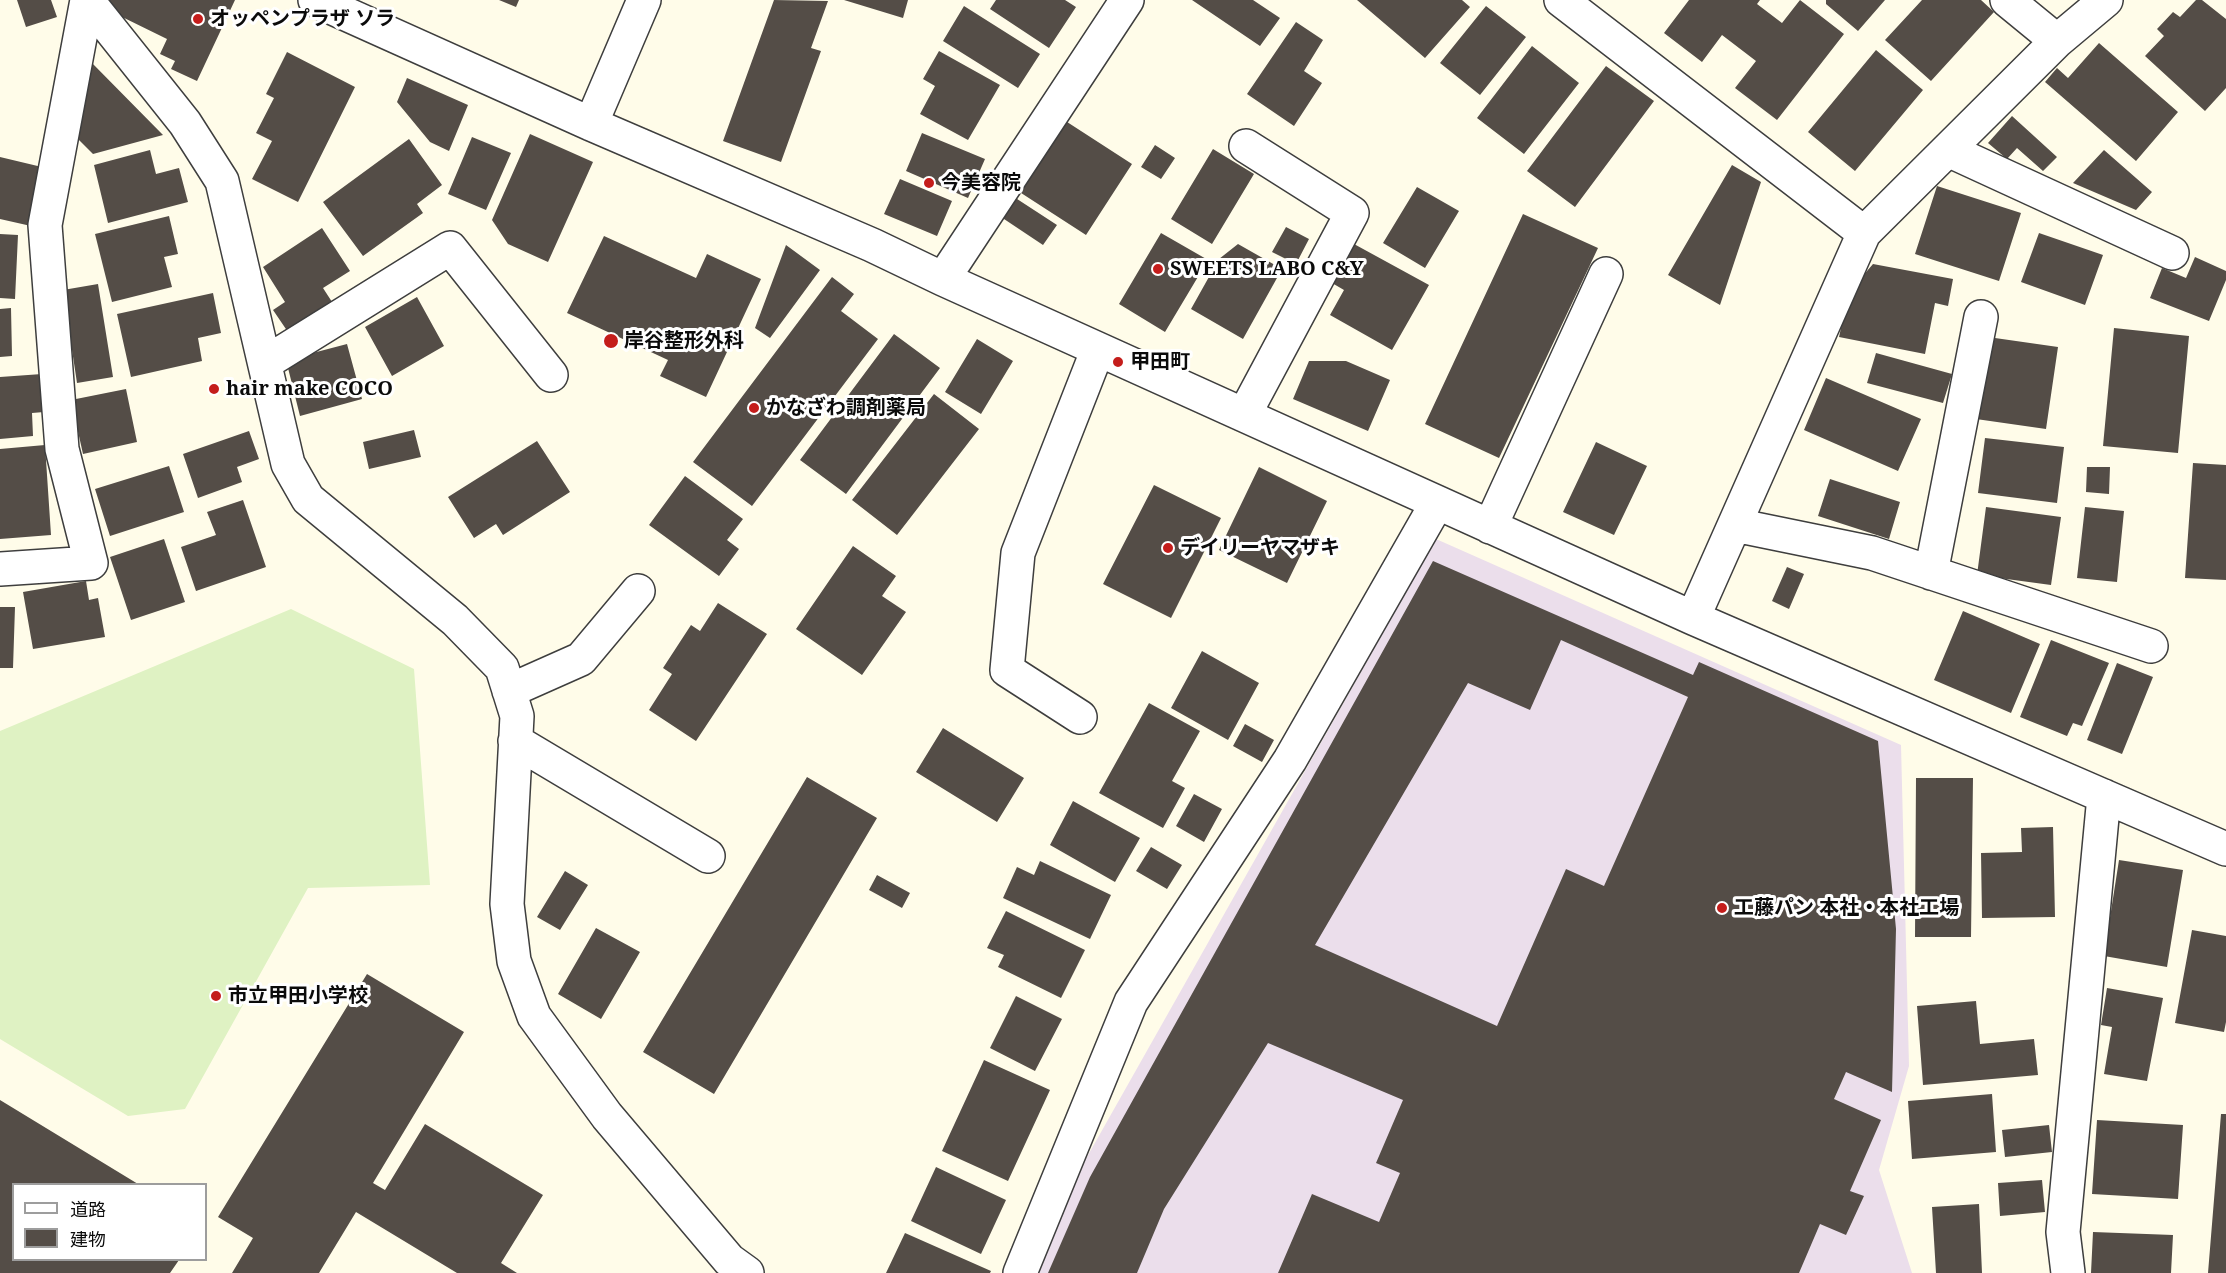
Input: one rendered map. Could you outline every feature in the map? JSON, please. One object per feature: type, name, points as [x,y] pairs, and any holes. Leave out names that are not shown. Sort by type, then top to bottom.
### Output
[{"type":"street","points":[[87,0],[185,123],[222,182],[288,464],[308,499],[455,620],[502,668],[517,716],[507,904],[514,961],[534,1016],[607,1116],[729,1260],[747,1273]]},
{"type":"street","points":[[0,569],[91,563],[62,449],[45,225],[87,0]]},
{"type":"street","points":[[315,0],[591,124],[872,245],[1693,618],[2226,849]]},
{"type":"street","points":[[591,124],[644,0]]},
{"type":"street","points":[[943,279],[1127,0]]},
{"type":"street","points":[[1561,0],[1864,233]]},
{"type":"street","points":[[2007,0],[2057,41]]},
{"type":"street","points":[[1693,618],[1864,233],[2057,41],[2106,0]]},
{"type":"street","points":[[1244,415],[1352,213],[1246,146]]},
{"type":"street","points":[[1948,150],[2172,253]]},
{"type":"street","points":[[265,363],[450,248],[551,375]]},
{"type":"street","points":[[1490,526],[1606,274]]},
{"type":"street","points":[[1931,573],[1981,317]]},
{"type":"street","points":[[1080,717],[1007,670],[1018,553],[1098,349]]},
{"type":"street","points":[[1020,1273],[1131,1002],[1290,760],[1437,503]]},
{"type":"street","points":[[1735,525],[1872,554],[2151,646]]},
{"type":"street","points":[[509,691],[581,659],[638,591]]},
{"type":"street","points":[[515,741],[708,856]]},
{"type":"street","points":[[2068,1273],[2063,1232],[2104,796]]},
{"type":"shaded area","name":"工藤パン 本社・本社工場","points":[[1436,539],[1901,745],[1909,1066],[1879,1170],[1912,1273],[1037,1273],[1083,1164]]},
{"type":"green space","points":[[291,609],[414,669],[430,885],[308,888],[185,1109],[128,1116],[0,1039],[0,731]]},
{"type":"building","points":[[17,0],[51,0],[57,17],[26,27]]},
{"type":"building","points":[[106,0],[235,0],[197,81],[171,69],[175,61],[160,54],[167,39],[114,13]]},
{"type":"building","points":[[499,0],[519,0],[516,7]]},
{"type":"building","points":[[774,0],[828,1],[811,48],[821,51],[781,162],[723,141]]},
{"type":"building","points":[[844,0],[908,0],[903,18]]},
{"type":"building","points":[[996,0],[1065,0],[1076,7],[1049,48],[990,9]]},
{"type":"building","points":[[1192,0],[1253,0],[1280,18],[1260,46]]},
{"type":"building","points":[[1357,0],[1462,0],[1470,7],[1425,58]]},
{"type":"building","points":[[1689,0],[1760,0],[1757,4],[1782,23],[1800,0],[1844,34],[1777,120],[1735,88],[1756,61],[1722,35],[1702,62],[1664,33]]},
{"type":"building","points":[[1826,0],[1885,0],[1858,31],[1826,4]]},
{"type":"building","points":[[1922,0],[1981,0],[1994,12],[1931,81],[1885,40]]},
{"type":"building","points":[[2196,0],[2202,0],[2226,19],[2226,88],[2205,111],[2145,56],[2164,36],[2157,29],[2173,12],[2180,17]]},
{"type":"building","points":[[964,6],[1040,54],[1018,88],[943,41]]},
{"type":"building","points":[[1486,6],[1526,37],[1480,95],[1440,63]]},
{"type":"building","points":[[1296,22],[1323,40],[1304,71],[1322,83],[1294,126],[1247,94]]},
{"type":"building","points":[[2099,43],[2178,112],[2136,161],[2045,82],[2057,68],[2068,78]]},
{"type":"building","points":[[1532,46],[1579,83],[1524,154],[1477,118]]},
{"type":"building","points":[[1876,50],[1923,90],[1855,171],[1808,132]]},
{"type":"building","points":[[939,51],[1000,85],[968,140],[920,114],[935,86],[923,79]]},
{"type":"building","points":[[287,52],[355,87],[298,202],[252,179],[272,141],[256,133],[274,98],[266,94]]},
{"type":"building","points":[[92,63],[163,135],[93,154],[75,136]]},
{"type":"building","points":[[1606,66],[1654,101],[1575,207],[1527,171]]},
{"type":"building","points":[[407,78],[468,105],[449,151],[430,142],[397,102]]},
{"type":"building","points":[[2012,116],[2057,157],[2043,171],[2017,148],[2007,159],[1988,143]]},
{"type":"building","points":[[1064,120],[1132,164],[1086,235],[1018,191]]},
{"type":"building","points":[[922,133],[985,159],[968,198],[906,171]]},
{"type":"building","points":[[530,134],[593,162],[548,262],[508,244],[492,220]]},
{"type":"building","points":[[472,137],[511,153],[486,210],[448,194]]},
{"type":"building","points":[[409,139],[442,185],[417,204],[423,213],[363,256],[323,202]]},
{"type":"building","points":[[1155,145],[1175,158],[1161,179],[1141,167]]},
{"type":"building","points":[[1213,149],[1254,174],[1212,244],[1171,219]]},
{"type":"building","points":[[150,150],[156,174],[179,168],[188,202],[108,223],[94,165]]},
{"type":"building","points":[[2104,150],[2152,192],[2136,210],[2073,183]]},
{"type":"building","points":[[0,157],[46,168],[31,226],[0,219]]},
{"type":"building","points":[[1732,165],[1761,182],[1720,305],[1668,275]]},
{"type":"building","points":[[900,179],[952,201],[937,236],[884,214]]},
{"type":"building","points":[[1937,186],[2021,213],[1999,281],[1915,254]]},
{"type":"building","points":[[1417,187],[1459,211],[1425,268],[1383,243]]},
{"type":"building","points":[[1014,197],[1057,225],[1043,245],[1001,217]]},
{"type":"building","points":[[1523,214],[1598,248],[1499,458],[1425,424]]},
{"type":"building","points":[[169,216],[178,254],[164,257],[172,287],[112,302],[95,234]]},
{"type":"building","points":[[1286,227],[1309,239],[1296,264],[1272,252]]},
{"type":"building","points":[[322,228],[350,271],[323,288],[334,305],[290,335],[273,310],[285,302],[263,267]]},
{"type":"building","points":[[1161,233],[1208,260],[1165,332],[1119,304]]},
{"type":"building","points":[[2039,233],[2103,255],[2085,305],[2021,282]]},
{"type":"building","points":[[0,234],[18,235],[15,299],[0,298]]},
{"type":"building","points":[[604,236],[696,278],[707,254],[761,279],[706,397],[660,376],[668,360],[567,313]]},
{"type":"building","points":[[1238,244],[1282,269],[1243,339],[1191,309],[1219,259]]},
{"type":"building","points":[[1354,244],[1429,285],[1392,350],[1330,315],[1344,290],[1332,283]]},
{"type":"building","points":[[786,245],[820,270],[770,338],[755,328]]},
{"type":"building","points":[[2195,257],[2226,271],[2226,280],[2209,321],[2150,298],[2162,268],[2186,278]]},
{"type":"building","points":[[1873,264],[1953,279],[1948,306],[1935,303],[1925,354],[1839,337],[1849,292]]},
{"type":"building","points":[[832,277],[854,294],[841,311],[878,339],[752,506],[693,462]]},
{"type":"building","points":[[98,284],[113,377],[77,383],[63,290]]},
{"type":"building","points":[[213,293],[221,333],[198,338],[202,361],[131,377],[117,314]]},
{"type":"building","points":[[417,297],[444,346],[392,376],[365,327]]},
{"type":"building","points":[[11,308],[12,356],[0,357],[0,309]]},
{"type":"building","points":[[2114,328],[2189,336],[2178,453],[2103,446]]},
{"type":"building","points":[[894,334],[940,368],[846,494],[800,460]]},
{"type":"building","points":[[1988,337],[2058,347],[2046,429],[1976,419]]},
{"type":"building","points":[[977,339],[1013,361],[981,414],[945,392]]},
{"type":"building","points":[[347,344],[362,399],[300,416],[286,360]]},
{"type":"building","points":[[1876,353],[1952,374],[1943,403],[1867,383]]},
{"type":"building","points":[[1309,361],[1346,361],[1390,380],[1368,431],[1293,399]]},
{"type":"building","points":[[42,374],[44,412],[32,413],[33,436],[0,439],[0,377]]},
{"type":"building","points":[[1826,378],[1921,419],[1898,471],[1804,430]]},
{"type":"building","points":[[126,389],[137,442],[83,454],[71,400]]},
{"type":"building","points":[[934,394],[979,429],[897,535],[852,500]]},
{"type":"building","points":[[414,430],[421,457],[369,469],[363,442]]},
{"type":"building","points":[[249,431],[259,459],[237,467],[242,482],[198,498],[183,454]]},
{"type":"building","points":[[1985,438],[2064,447],[2057,503],[1978,493]]},
{"type":"building","points":[[537,441],[570,492],[503,535],[496,524],[474,538],[448,497]]},
{"type":"building","points":[[1596,442],[1647,466],[1614,535],[1563,512]]},
{"type":"building","points":[[45,445],[51,535],[0,539],[0,449]]},
{"type":"building","points":[[2193,463],[2226,465],[2226,580],[2185,578]]},
{"type":"building","points":[[169,466],[184,512],[110,536],[95,489]]},
{"type":"building","points":[[1259,467],[1327,501],[1287,583],[1219,550]]},
{"type":"building","points":[[2087,467],[2110,467],[2109,494],[2086,492]]},
{"type":"building","points":[[685,476],[743,519],[727,540],[739,549],[719,576],[649,525]]},
{"type":"building","points":[[1830,479],[1900,502],[1889,539],[1818,516]]},
{"type":"building","points":[[1154,485],[1221,518],[1171,618],[1103,584]]},
{"type":"building","points":[[243,500],[266,567],[196,591],[181,547],[216,535],[207,512]]},
{"type":"building","points":[[1986,507],[2061,517],[2051,585],[1977,575]]},
{"type":"building","points":[[2085,507],[2124,511],[2117,582],[2077,578]]},
{"type":"building","points":[[164,539],[185,602],[131,620],[110,557]]},
{"type":"building","points":[[853,546],[896,576],[882,596],[906,612],[862,675],[796,629]]},
{"type":"building","name":"工藤パン 本社・本社工場","points":[[1433,561],[1693,675],[1699,662],[1878,741],[1896,929],[1892,1092],[1846,1072],[1834,1099],[1881,1120],[1850,1191],[1864,1196],[1846,1235],[1820,1224],[1799,1273],[1278,1273],[1312,1194],[1379,1222],[1400,1173],[1376,1163],[1403,1100],[1268,1043],[1164,1209],[1137,1273],[1048,1273],[1090,1177]],"holes":[[[1561,640],[1688,697],[1604,886],[1566,869],[1497,1026],[1315,945],[1468,683],[1530,710]]]},
{"type":"building","points":[[1787,567],[1804,574],[1789,609],[1772,601]]},
{"type":"building","points":[[86,581],[89,600],[98,598],[105,637],[33,649],[23,592]]},
{"type":"building","points":[[718,603],[767,634],[696,741],[649,710],[672,674],[663,668],[691,625],[700,631]]},
{"type":"building","points":[[0,607],[15,607],[13,668],[0,668]]},
{"type":"building","points":[[1963,611],[2040,644],[2011,713],[1934,680]]},
{"type":"building","points":[[2051,640],[2109,663],[2082,726],[2073,723],[2067,736],[2020,717]]},
{"type":"building","points":[[1202,651],[1259,683],[1228,740],[1171,708]]},
{"type":"building","points":[[2117,663],[2153,677],[2122,754],[2087,740]]},
{"type":"building","points":[[1149,703],[1200,731],[1172,781],[1185,788],[1163,828],[1099,793]]},
{"type":"building","points":[[1245,724],[1274,740],[1262,762],[1233,746]]},
{"type":"building","points":[[943,728],[1024,778],[997,822],[916,772]]},
{"type":"building","points":[[807,777],[877,818],[714,1094],[643,1052]]},
{"type":"building","points":[[1916,778],[1973,778],[1971,937],[1915,937]]},
{"type":"building","points":[[1194,794],[1222,809],[1204,842],[1176,826]]},
{"type":"building","points":[[1073,801],[1140,838],[1115,882],[1050,845]]},
{"type":"building","points":[[2053,827],[2055,917],[1982,918],[1981,853],[2022,852],[2021,828]]},
{"type":"building","points":[[1151,847],[1182,865],[1167,889],[1136,871]]},
{"type":"building","points":[[2119,860],[2183,870],[2167,967],[2104,956]]},
{"type":"building","points":[[1040,861],[1111,895],[1090,939],[1003,898],[1017,867],[1034,875]]},
{"type":"building","points":[[565,871],[588,885],[560,930],[537,917]]},
{"type":"building","points":[[877,875],[910,893],[902,908],[869,890]]},
{"type":"building","points":[[1006,911],[1085,950],[1061,998],[998,967],[1004,955],[987,948]]},
{"type":"building","points":[[596,928],[640,952],[601,1019],[558,994]]},
{"type":"building","points":[[2192,930],[2226,936],[2224,1032],[2175,1023]]},
{"type":"building","points":[[367,974],[464,1032],[373,1183],[385,1190],[425,1124],[543,1195],[501,1263],[517,1273],[457,1273],[356,1212],[319,1273],[232,1273],[253,1238],[218,1217]]},
{"type":"building","points":[[2107,988],[2163,998],[2147,1081],[2104,1074],[2112,1027],[2101,1025]]},
{"type":"building","points":[[1016,996],[1062,1019],[1035,1071],[990,1048]]},
{"type":"building","points":[[1976,1001],[1980,1044],[2034,1039],[2038,1075],[1923,1085],[1917,1006]]},
{"type":"building","points":[[984,1060],[1050,1090],[1008,1181],[942,1151]]},
{"type":"building","points":[[1992,1094],[1996,1152],[1912,1159],[1908,1101]]},
{"type":"building","points":[[0,1100],[136,1183],[12,1183],[12,1261],[178,1261],[170,1273],[0,1273]]},
{"type":"building","points":[[2221,1114],[2226,1114],[2226,1273],[2208,1273]]},
{"type":"building","points":[[2097,1120],[2183,1125],[2178,1199],[2092,1194]]},
{"type":"building","points":[[2049,1125],[2052,1152],[2005,1157],[2002,1130]]},
{"type":"building","points":[[936,1167],[1006,1200],[981,1254],[911,1221]]},
{"type":"building","points":[[2042,1180],[2045,1212],[2000,1216],[1998,1183]]},
{"type":"building","points":[[1979,1204],[1982,1273],[1936,1273],[1932,1207]]},
{"type":"building","points":[[2093,1232],[2173,1235],[2171,1273],[2091,1273]]},
{"type":"building","points":[[905,1233],[991,1271],[990,1273],[886,1273]]},
{"type":"place","name":"オッペンプラザ ソラ","points":[[198,19]]},
{"type":"place","name":"今美容院","points":[[929,183]]},
{"type":"place","name":"SWEETS LABO C&Y","points":[[1158,269]]},
{"type":"place","name":"岸谷整形外科","points":[[611,341]]},
{"type":"place","name":"甲田町","points":[[1118,362]]},
{"type":"place","name":"hair make COCO","points":[[214,389]]},
{"type":"place","name":"かなざわ調剤薬局","points":[[754,408]]},
{"type":"place","name":"デイリーヤマザキ","points":[[1168,548]]},
{"type":"place","name":"工藤パン 本社・本社工場","points":[[1722,908]]},
{"type":"place","name":"市立甲田小学校","points":[[216,996]]}]
